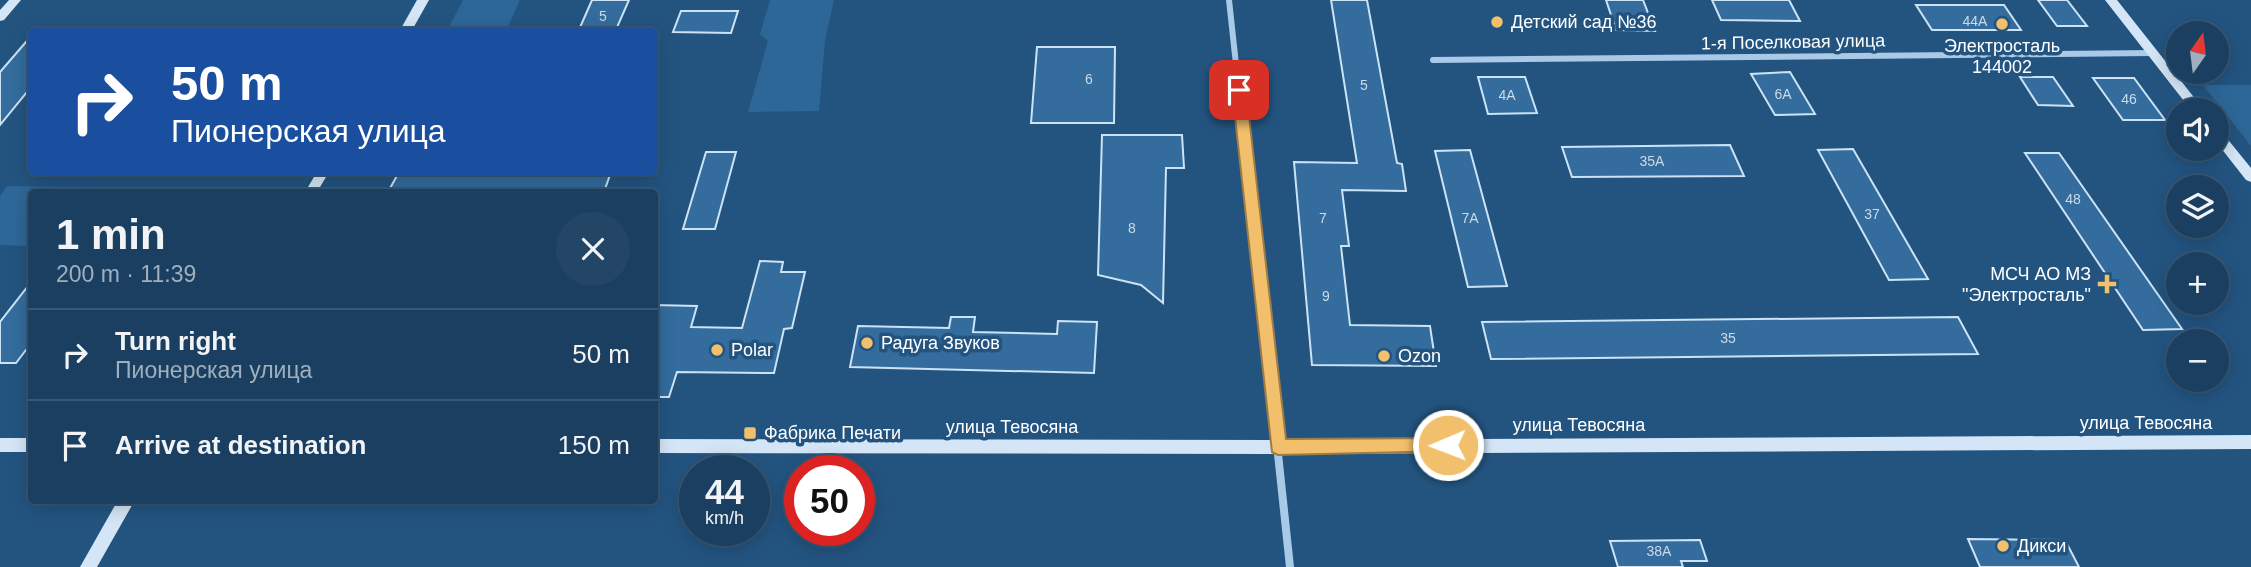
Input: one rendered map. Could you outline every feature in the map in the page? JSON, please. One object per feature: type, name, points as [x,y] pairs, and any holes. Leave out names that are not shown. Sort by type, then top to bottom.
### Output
[{"type":"main road","points":[[0,17],[15,0]]},
{"type":"main road","points":[[407,28],[423,0]]},
{"type":"main road","points":[[2111,0],[2189,98]]},
{"type":"main road","points":[[2229,149],[2251,177]]},
{"type":"main road","name":"улица Тевосяна","points":[[658,446],[1278,447],[2251,442]]},
{"type":"main road","points":[[0,445],[28,445]]},
{"type":"main road","points":[[88,567],[125,504]]},
{"type":"street","points":[[1229,0],[1290,567]]},
{"type":"street","name":"1-я Поселковая улица","points":[[1433,60],[2153,53]]},
{"type":"shaded area","points":[[463,0],[520,0],[507,28],[449,28]]},
{"type":"shaded area","points":[[770,0],[834,0],[825,40],[819,111],[748,112],[768,41],[760,34]]},
{"type":"shaded area","points":[[2203,85],[2251,85],[2251,146],[2229,118],[2229,98],[2213,98]]},
{"type":"shaded area","points":[[7,186],[172,188],[28,189],[28,246],[0,245],[0,196]]},
{"type":"building","points":[[592,0],[629,0],[617,28],[580,28]]},
{"type":"building","points":[[1331,0],[1367,0],[1397,163],[1402,164],[1406,191],[1342,190],[1349,246],[1341,246],[1350,325],[1430,326],[1436,366],[1312,365],[1294,162],[1357,163]]},
{"type":"building","points":[[1606,0],[1643,0],[1655,31],[1616,30]]},
{"type":"building","points":[[1712,0],[1789,0],[1800,21],[1721,20]]},
{"type":"building","points":[[2038,0],[2067,0],[2087,26],[2057,26]]},
{"type":"building","points":[[1916,5],[2004,5],[2021,30],[1932,30]]},
{"type":"building","points":[[681,11],[738,11],[731,33],[673,32]]},
{"type":"building","points":[[28,40],[28,91],[0,125],[0,72]]},
{"type":"building","points":[[1037,47],[1115,47],[1114,123],[1031,123]]},
{"type":"building","points":[[1790,72],[1815,114],[1775,115],[1751,74]]},
{"type":"building","points":[[1478,77],[1525,77],[1537,113],[1488,114]]},
{"type":"building","points":[[2020,77],[2053,77],[2073,106],[2038,105]]},
{"type":"building","points":[[2093,78],[2134,78],[2165,120],[2123,120]]},
{"type":"building","points":[[1102,135],[1182,135],[1184,168],[1166,168],[1163,303],[1141,285],[1098,275]]},
{"type":"building","points":[[1730,145],[1744,176],[1572,177],[1562,147]]},
{"type":"building","points":[[1853,149],[1928,279],[1889,280],[1818,150]]},
{"type":"building","points":[[1470,150],[1507,286],[1468,287],[1435,151]]},
{"type":"building","points":[[706,152],[736,152],[715,229],[683,229]]},
{"type":"building","points":[[2025,153],[2059,153],[2166,306],[2166,315],[2172,315],[2182,329],[2143,330]]},
{"type":"building","points":[[397,175],[610,175],[605,189],[390,189]]},
{"type":"building","name":"Polar","points":[[760,261],[783,262],[781,272],[805,272],[792,328],[784,329],[774,373],[677,372],[669,397],[658,397],[658,305],[697,306],[691,327],[742,328]]},
{"type":"building","points":[[28,286],[28,347],[16,363],[0,363],[0,322]]},
{"type":"building","points":[[951,317],[975,317],[973,332],[1057,334],[1058,321],[1097,322],[1094,373],[850,367],[858,326],[949,328]]},
{"type":"building","points":[[1958,317],[1978,354],[1491,359],[1482,322]]},
{"type":"building","points":[[1968,539],[2065,540],[2079,567],[1980,567]]},
{"type":"building","points":[[1700,540],[1707,561],[1681,561],[1683,567],[1618,567],[1610,541]]},
{"type":"place","name":"Детский сад №36","points":[[1497,22]]},
{"type":"place","name":"Электросталь 144002","points":[[2002,24]]},
{"type":"place","name":"МСЧ АО МЗ \"Электросталь\"","points":[[2107,284]]},
{"type":"place","name":"Радуга Звуков","points":[[867,343]]},
{"type":"place","name":"Polar","points":[[717,350]]},
{"type":"place","name":"Ozon","points":[[1384,356]]},
{"type":"place","name":"Фабрика Печати","points":[[750,433]]},
{"type":"place","name":"Дикси","points":[[2003,546]]},
{"type":"route","points":[[1239,90],[1278,447],[1448,445]]}]
